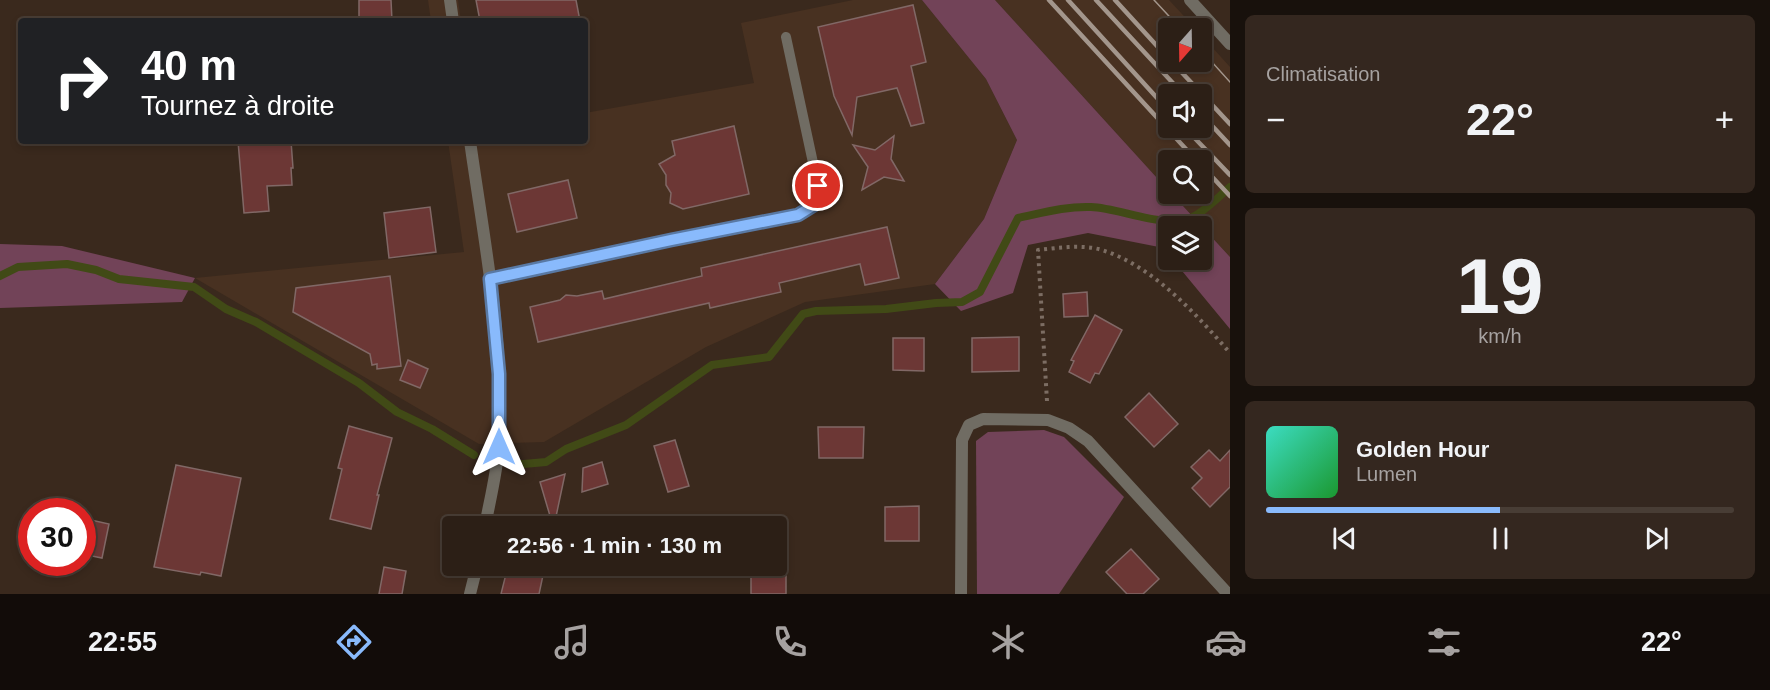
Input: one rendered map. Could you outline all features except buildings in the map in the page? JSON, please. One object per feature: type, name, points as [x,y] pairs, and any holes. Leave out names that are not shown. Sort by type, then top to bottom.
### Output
[{"type":"street","points":[[450,0],[453,18]]},
{"type":"street","points":[[1190,0],[1230,44]]},
{"type":"street","points":[[470,144],[490,279],[499,374],[499,447],[487,516]]},
{"type":"street","points":[[961,594],[962,440],[969,425],[983,419],[1048,420],[1069,428],[1088,441],[1228,594]]},
{"type":"street","points":[[470,594],[474,576]]},
{"type":"lane","points":[[490,279],[798,215],[814,205],[818,186],[786,38]]},
{"type":"path","points":[[1048,420],[1038,250],[1077,247],[1101,250],[1131,263],[1170,292],[1200,319],[1230,353]]},
{"type":"shaded area","points":[[428,0],[458,0],[461,18],[431,18]]},
{"type":"shaded area","points":[[853,0],[922,0],[986,79],[1017,140],[984,219],[935,284],[805,302],[706,347],[544,442],[479,444],[195,278],[464,252],[448,144],[588,144],[588,112],[754,83],[741,23]]},
{"type":"shaded area","points":[[922,0],[995,0],[1158,179],[1158,204],[1181,204],[1192,216],[1158,216],[1158,247],[1088,233],[1028,245],[1013,293],[961,311],[935,284],[984,219],[1017,140],[986,79]]},
{"type":"shaded area","points":[[995,0],[1169,0],[1186,18],[1158,18],[1158,72],[1212,72],[1212,47],[1230,67],[1230,257],[1212,237],[1212,216],[1192,216],[1181,204],[1212,204],[1212,150],[1158,150],[1158,179]]},
{"type":"shaded area","points":[[1212,238],[1230,257],[1230,329],[1181,270],[1212,270]]},
{"type":"shaded area","points":[[0,244],[62,246],[195,278],[182,302],[0,308]]},
{"type":"shaded area","points":[[1044,430],[1064,437],[1124,497],[1059,594],[977,594],[976,441],[988,432]]},
{"type":"waterway","points":[[512,465],[546,462],[566,449],[626,425],[712,365],[769,357],[803,314],[816,311],[886,309],[962,302],[980,292],[1018,218],[1063,209],[1091,207],[1174,221],[1198,214],[1230,187]]},
{"type":"waterway","points":[[0,276],[18,267],[67,264],[96,270],[119,279],[194,287],[226,309],[256,322],[359,383],[397,412],[432,429],[474,455]]},
{"type":"tram line","points":[[1154,0],[1171,18]]},
{"type":"tram line","points":[[1212,62],[1230,82]]},
{"type":"railway","points":[[1049,0],[1187,150]]},
{"type":"railway","points":[[1068,0],[1158,99]]},
{"type":"railway","points":[[1096,0],[1174,84]]},
{"type":"railway","points":[[1115,0],[1158,47]]},
{"type":"railway","points":[[1181,72],[1230,124]]},
{"type":"railway","points":[[1212,126],[1230,145]]},
{"type":"railway","points":[[1195,138],[1230,175]]},
{"type":"railway","points":[[1212,177],[1230,196]]},
{"type":"route","points":[[499,447],[499,374],[490,279],[798,215],[814,205],[818,186]]}]
